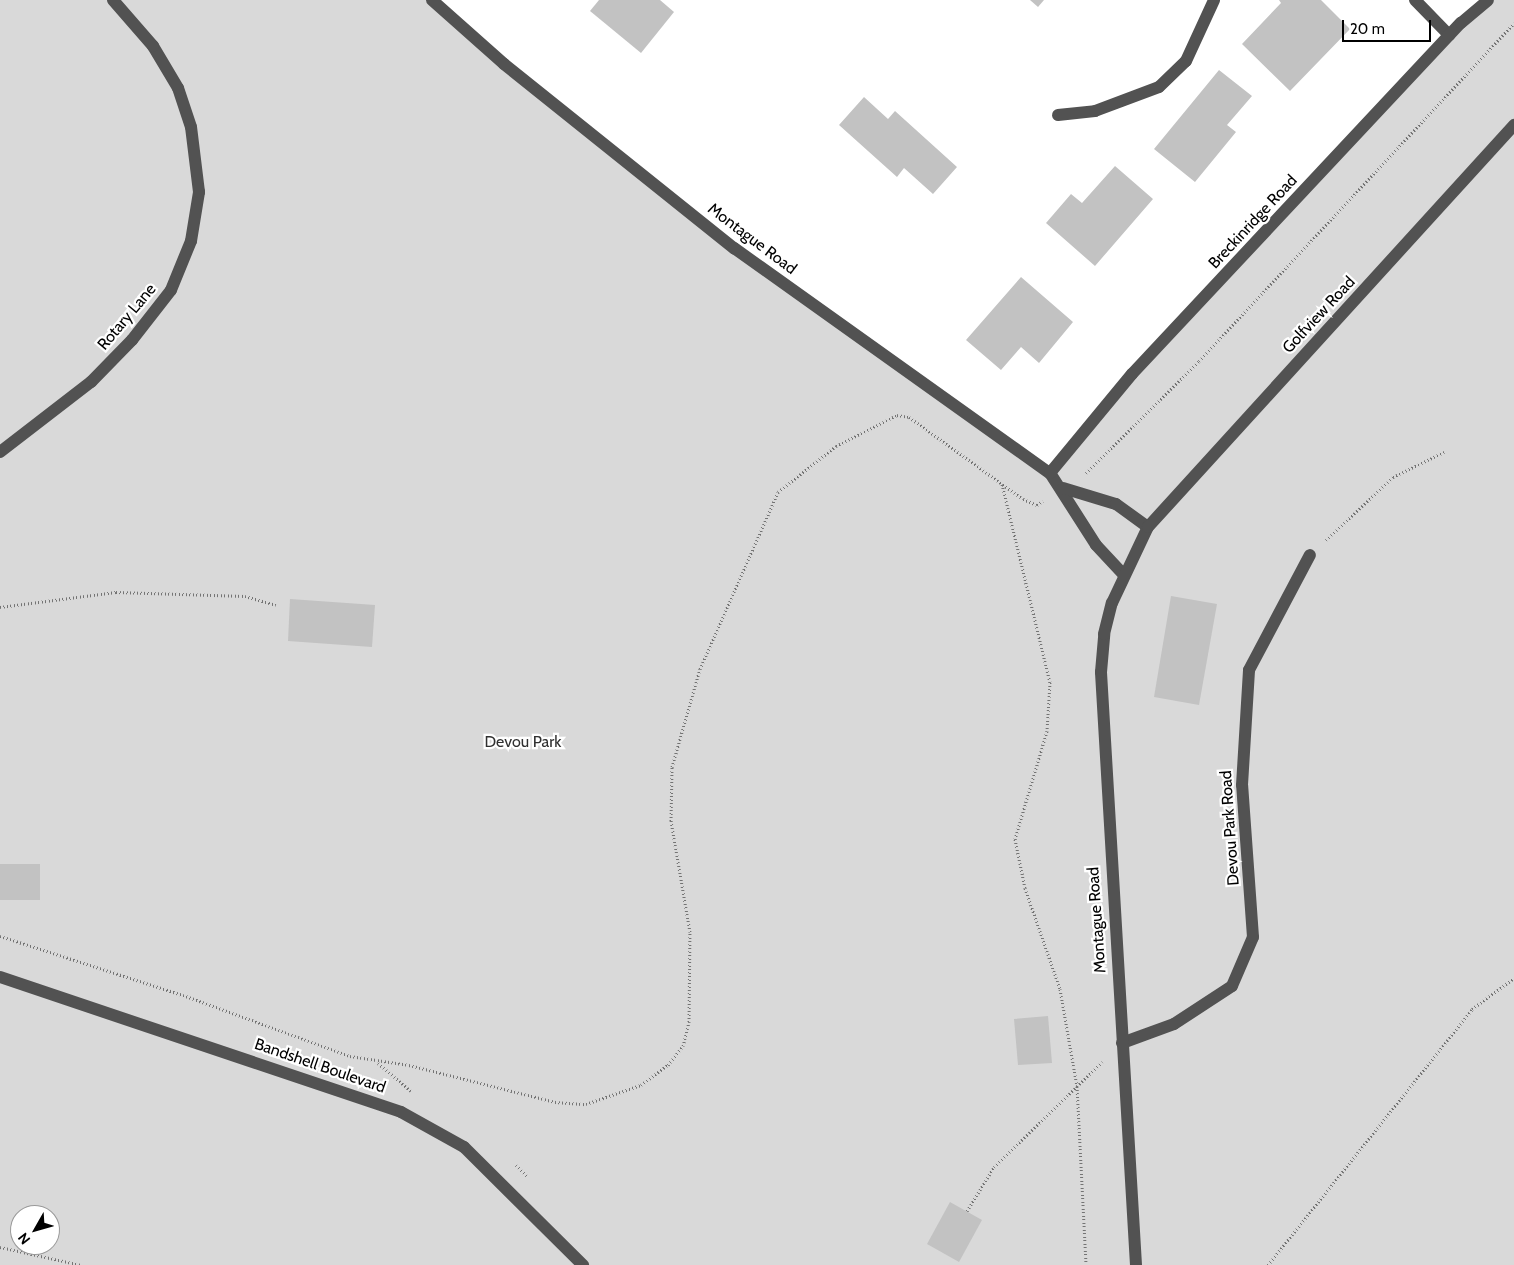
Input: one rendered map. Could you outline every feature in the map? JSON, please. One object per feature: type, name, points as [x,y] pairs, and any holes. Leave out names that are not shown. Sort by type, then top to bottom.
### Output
[{"type":"street","name":"Rotary Lane","points":[[0,452],[91,382],[132,340],[171,290],[191,241],[199,192],[191,127],[178,88],[153,46],[113,0]]},
{"type":"street","name":"Montague Road","points":[[432,0],[504,64],[734,248],[978,426],[1050,473],[1063,488],[1096,545],[1123,574]]},
{"type":"street","points":[[1058,115],[1095,111],[1159,87],[1186,61],[1214,0]]},
{"type":"street","points":[[1416,0],[1449,35]]},
{"type":"street","name":"Breckinridge Road","points":[[1050,473],[1132,374],[1449,35],[1488,0]]},
{"type":"street","name":"Golfview Road","points":[[1148,526],[1514,125]]},
{"type":"street","points":[[1063,488],[1116,504],[1148,526]]},
{"type":"street","name":"Montague Road","points":[[1136,1265],[1101,672],[1104,634],[1123,574],[1148,526]]},
{"type":"street","name":"Devou Park Road","points":[[1122,1043],[1174,1024],[1232,986],[1252,937],[1242,785],[1249,670],[1310,555]]},
{"type":"street","name":"Bandshell Boulevard","points":[[0,977],[401,1112],[464,1147],[583,1265]]},
{"type":"path","points":[[1096,467],[1514,23]]},
{"type":"path","points":[[0,936],[183,995],[350,1056],[409,1065],[555,1102],[586,1104],[641,1086],[668,1065],[683,1046],[688,1022],[690,932],[671,821],[672,766],[700,669],[778,492],[820,456],[897,415],[909,417],[1002,483],[1037,505]]},
{"type":"path","points":[[1310,555],[1393,477],[1444,452]]},
{"type":"path","points":[[1002,483],[1050,682],[1047,730],[1015,839],[1025,888],[1060,989],[1077,1086],[1086,1265]]},
{"type":"path","points":[[0,608],[116,592],[245,596],[276,605]]},
{"type":"path","points":[[1268,1265],[1472,1009],[1514,978]]},
{"type":"path","points":[[967,1211],[994,1167],[1122,1043]]},
{"type":"path","points":[[0,1247],[81,1265]]},
{"type":"green space","name":"Devou Park","points":[[0,0],[432,0],[734,248],[1050,473],[1085,427],[1488,0],[1514,0],[1514,1265],[0,1265]]},
{"type":"building","points":[[599,0],[660,0],[674,12],[641,53],[590,11]]},
{"type":"building","points":[[1030,0],[1044,0],[1038,7]]},
{"type":"building","points":[[1279,0],[1321,0],[1350,29],[1290,91],[1242,44],[1281,3]]},
{"type":"building","points":[[1219,70],[1252,96],[1227,125],[1236,132],[1195,182],[1154,149]]},
{"type":"building","points":[[864,97],[888,119],[895,111],[957,167],[933,194],[904,168],[897,177],[839,125]]},
{"type":"building","points":[[1115,166],[1153,199],[1095,266],[1046,223],[1071,194],[1082,203]]},
{"type":"building","points":[[1021,277],[1073,322],[1039,363],[1021,347],[1001,370],[966,340]]},
{"type":"building","points":[[1171,596],[1217,604],[1199,705],[1154,697]]},
{"type":"building","points":[[290,599],[375,605],[372,647],[288,641]]},
{"type":"building","points":[[0,864],[40,864],[40,900],[0,900]]},
{"type":"building","points":[[1048,1016],[1052,1063],[1018,1065],[1014,1019]]},
{"type":"building","points":[[950,1202],[982,1220],[959,1262],[927,1244]]}]
